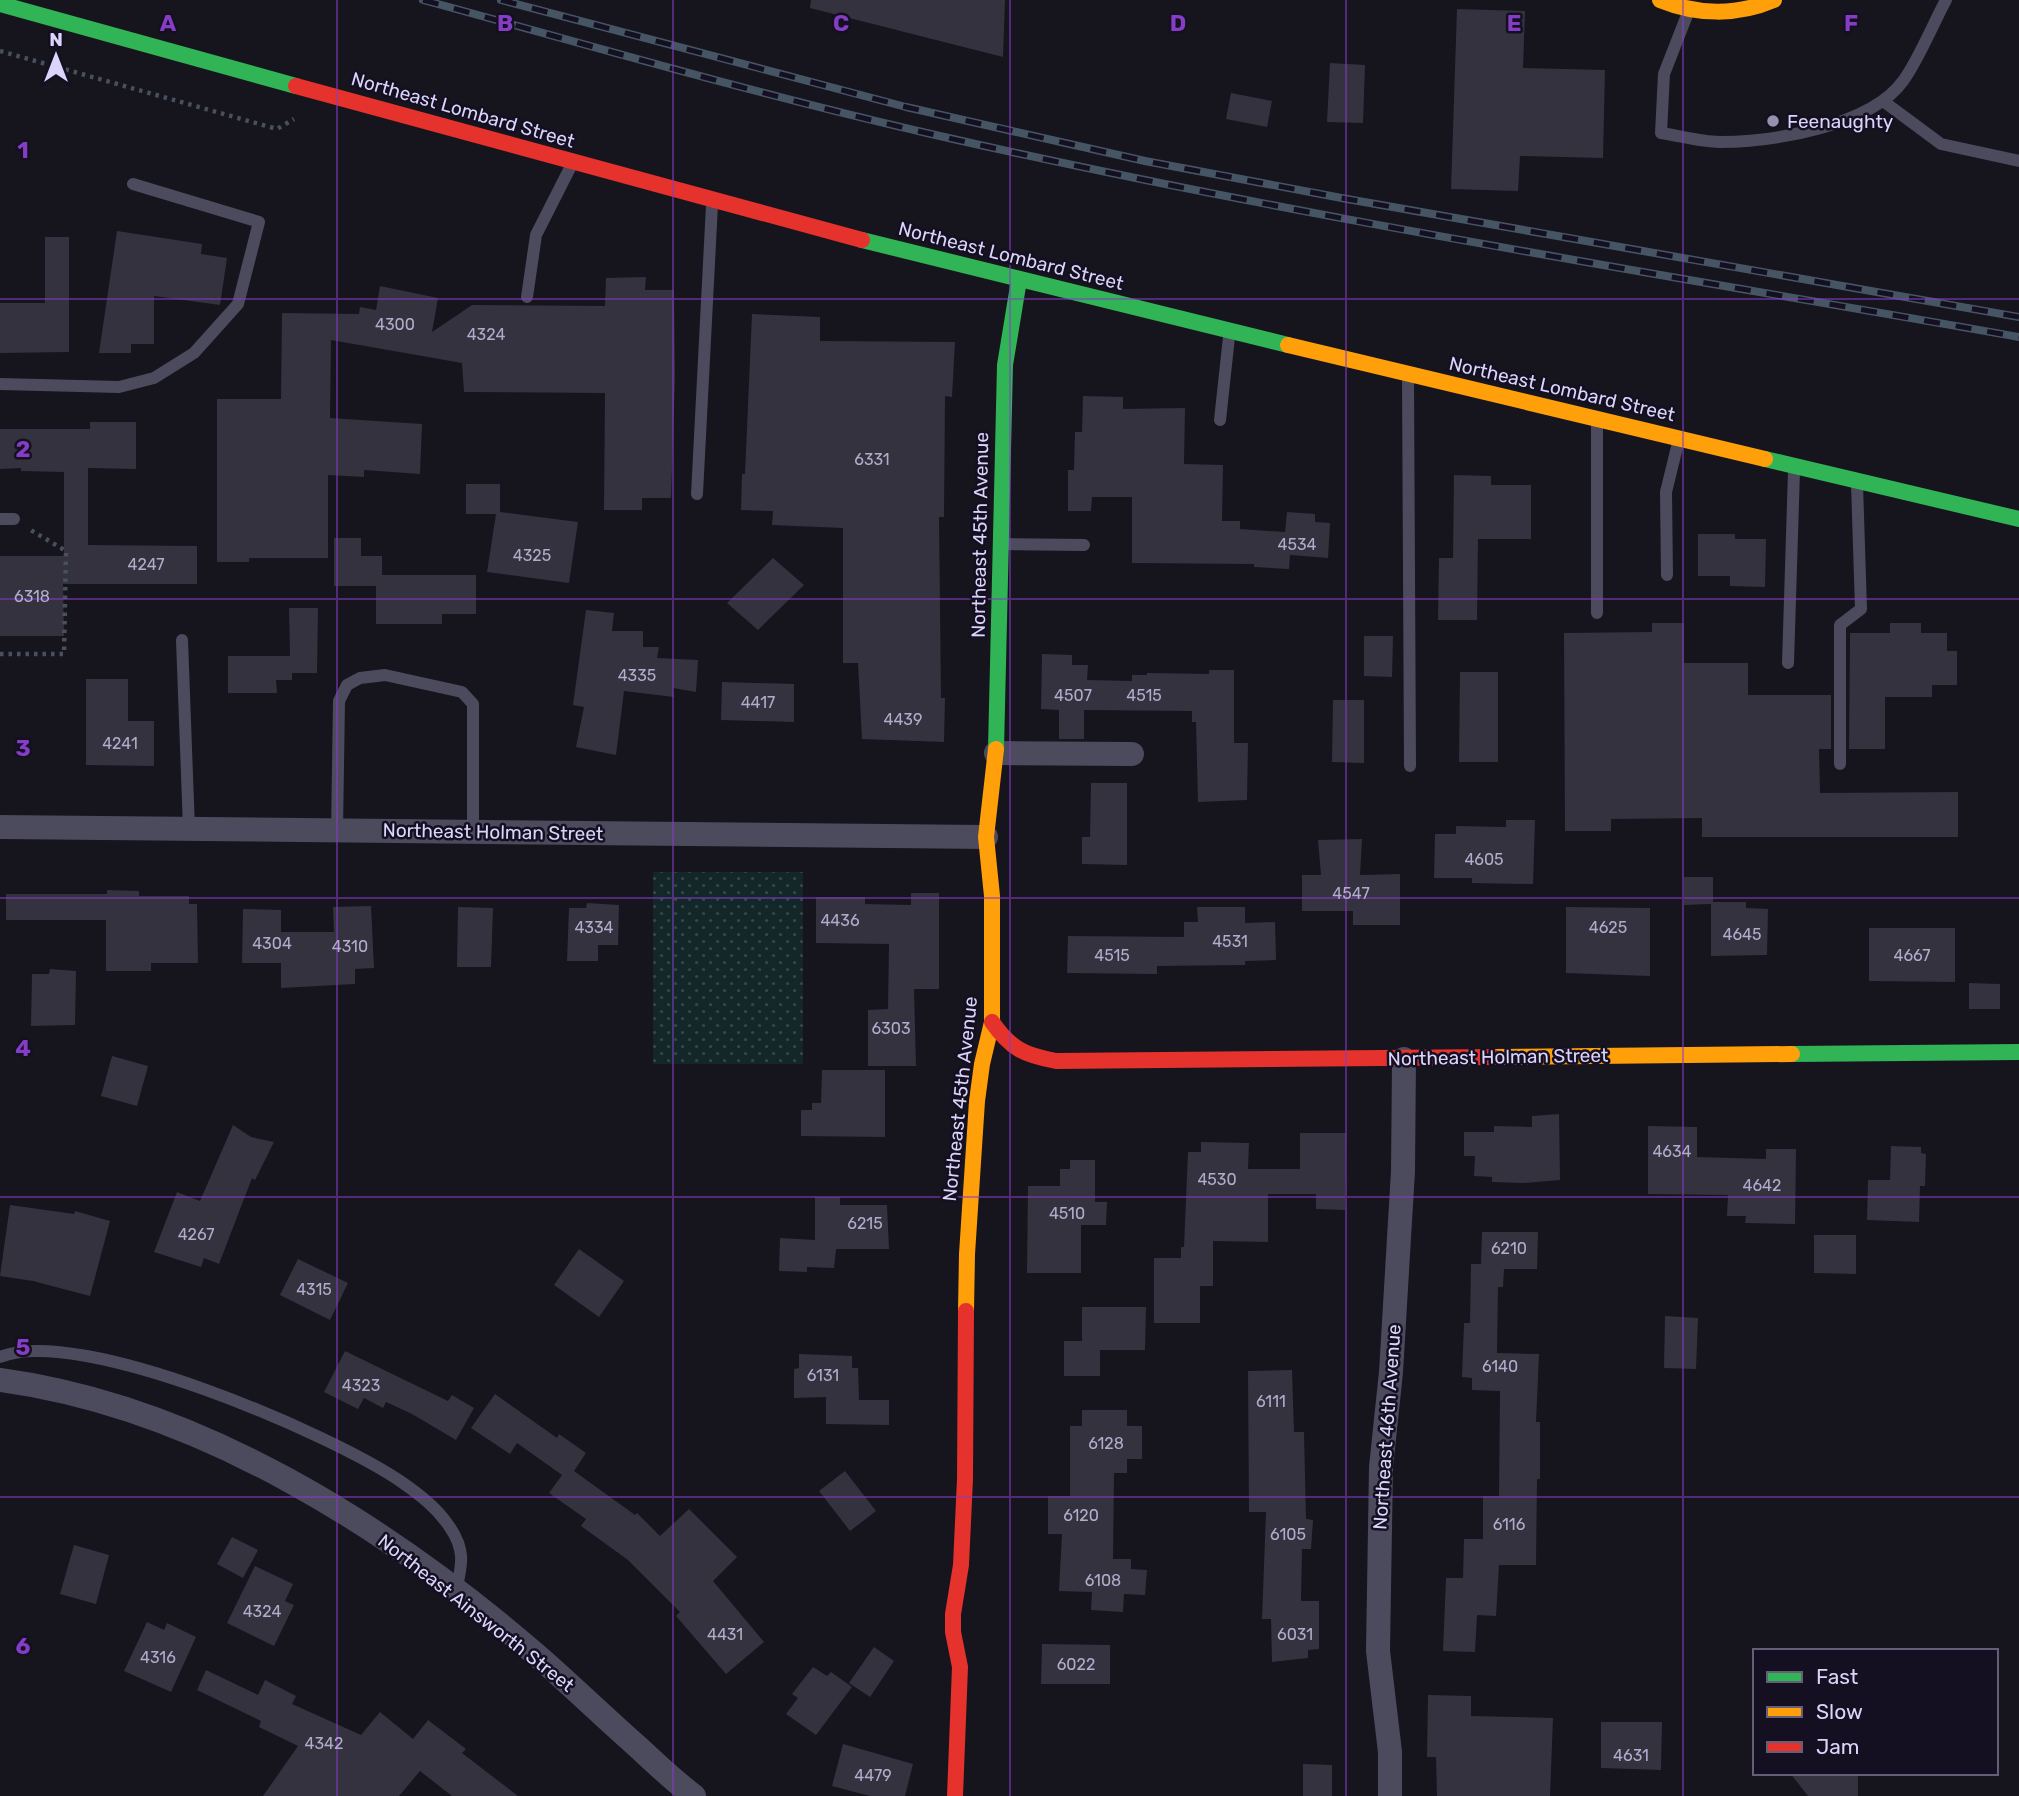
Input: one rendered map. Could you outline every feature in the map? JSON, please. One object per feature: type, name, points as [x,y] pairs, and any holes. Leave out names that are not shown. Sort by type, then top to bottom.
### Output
[{"type":"street","points":[[1660,0],[1689,10],[1727,11],[1774,0]]},
{"type":"street","name":"Northeast Lombard Street","points":[[0,4],[712,201],[1019,280],[2019,519]]},
{"type":"street","name":"Northeast 45th Avenue","points":[[956,1796],[960,1667],[953,1632],[953,1614],[961,1565],[965,1479],[967,1254],[977,1101],[992,1022],[992,896],[986,836],[996,754],[1005,365],[1019,280]]},
{"type":"street","points":[[996,754],[1132,754]]},
{"type":"street","name":"Northeast Holman Street","points":[[0,827],[986,836]]},
{"type":"street","name":"Northeast Holman Street","points":[[992,1022],[1004,1041],[1019,1052],[1056,1061],[2019,1052]]},
{"type":"street","name":"Northeast 46th Avenue","points":[[1390,1796],[1390,1752],[1378,1651],[1381,1467],[1391,1372],[1403,1171],[1404,1059]]},
{"type":"street","name":"Northeast Ainsworth Street","points":[[0,1380],[116,1406],[200,1436],[302,1488],[361,1523],[456,1591],[538,1657],[694,1796]]},
{"type":"lane","points":[[1689,10],[1664,74],[1661,132],[1718,142],[1787,135],[1851,119],[1883,101],[1903,81],[1946,0]]},
{"type":"lane","points":[[1883,101],[1941,144],[2019,161]]},
{"type":"lane","points":[[527,297],[536,235],[573,163]]},
{"type":"lane","points":[[0,384],[119,387],[154,378],[194,352],[238,304],[259,222],[133,184]]},
{"type":"lane","points":[[696,494],[712,201]]},
{"type":"lane","points":[[1220,420],[1230,331]]},
{"type":"lane","points":[[1408,375],[1410,766]]},
{"type":"lane","points":[[1597,419],[1597,613]]},
{"type":"lane","points":[[1667,575],[1666,492],[1679,439]]},
{"type":"lane","points":[[1788,663],[1794,466]]},
{"type":"lane","points":[[1840,764],[1840,625],[1861,609],[1857,481]]},
{"type":"lane","points":[[1001,544],[1084,545]]},
{"type":"lane","points":[[182,640],[189,829]]},
{"type":"lane","points":[[337,831],[338,701],[347,685],[360,678],[385,675],[462,692],[473,704],[472,832]]},
{"type":"lane","points":[[0,1357],[37,1352],[67,1354],[147,1369],[241,1403],[367,1461],[402,1482],[435,1508],[450,1527],[462,1550],[456,1591]]},
{"type":"path","points":[[0,51],[277,129],[331,95]]},
{"type":"path","points":[[0,654],[64,654],[66,551],[7,519]]},
{"type":"green space","points":[[653,872],[803,872],[803,1064],[653,1064]]},
{"type":"building","points":[[811,0],[1005,0],[1003,57],[810,8]]},
{"type":"building","points":[[1457,9],[1525,11],[1523,68],[1605,70],[1603,158],[1520,156],[1518,191],[1451,189]]},
{"type":"building","points":[[1330,63],[1365,65],[1363,123],[1327,122]]},
{"type":"building","points":[[1231,93],[1272,101],[1267,127],[1226,119]]},
{"type":"building","points":[[117,231],[202,244],[201,254],[227,258],[220,305],[154,296],[154,344],[131,344],[131,353],[99,353]]},
{"type":"building","points":[[45,237],[69,237],[69,352],[0,353],[0,303],[45,303]]},
{"type":"building","points":[[646,277],[645,290],[674,290],[675,377],[671,498],[642,498],[642,510],[604,510],[605,393],[464,392],[462,363],[331,340],[330,418],[422,424],[420,474],[364,470],[364,477],[328,475],[328,558],[249,558],[249,562],[217,562],[217,399],[281,399],[282,313],[359,314],[360,307],[376,310],[380,286],[438,298],[432,332],[472,305],[605,306],[606,278]]},
{"type":"building","points":[[752,314],[820,317],[820,341],[955,342],[952,397],[945,396],[944,517],[939,517],[944,742],[862,739],[858,663],[843,663],[843,528],[772,525],[773,511],[741,510]]},
{"type":"building","points":[[1083,396],[1123,397],[1123,409],[1185,408],[1184,464],[1223,465],[1222,521],[1240,521],[1240,529],[1285,532],[1287,512],[1315,514],[1315,522],[1330,523],[1328,558],[1290,555],[1289,569],[1254,567],[1254,564],[1132,563],[1132,497],[1092,497],[1091,511],[1068,511],[1068,470],[1074,470],[1075,432],[1082,432]]},
{"type":"building","points":[[90,422],[136,422],[136,469],[88,468],[88,545],[197,546],[197,584],[63,584],[64,636],[0,636],[0,556],[64,556],[64,472],[0,469],[0,429],[90,429]]},
{"type":"building","points":[[1454,475],[1491,476],[1491,485],[1531,485],[1531,539],[1478,539],[1477,620],[1438,620],[1439,558],[1453,558]]},
{"type":"building","points":[[466,484],[500,484],[500,512],[578,522],[569,583],[487,572],[496,514],[466,514]]},
{"type":"building","points":[[1698,534],[1735,534],[1735,539],[1766,539],[1765,587],[1730,586],[1730,576],[1698,576]]},
{"type":"building","points":[[334,538],[361,538],[361,556],[382,556],[382,575],[476,575],[476,614],[442,614],[442,624],[376,624],[376,586],[334,586]]},
{"type":"building","points":[[773,558],[804,585],[758,630],[727,603]]},
{"type":"building","points":[[289,608],[318,608],[317,673],[292,673],[292,680],[276,680],[277,693],[228,693],[228,656],[290,656]]},
{"type":"building","points":[[586,610],[614,613],[612,631],[643,631],[643,647],[659,647],[657,658],[698,660],[696,692],[673,688],[674,697],[624,691],[616,755],[576,747],[584,707],[573,705]]},
{"type":"building","points":[[1652,623],[1684,623],[1684,663],[1748,663],[1748,695],[1831,695],[1831,749],[1819,749],[1820,793],[1958,792],[1958,837],[1702,837],[1702,818],[1611,819],[1611,831],[1565,831],[1564,633],[1652,632]]},
{"type":"building","points":[[1890,623],[1921,623],[1921,633],[1947,633],[1947,651],[1957,651],[1957,685],[1932,685],[1932,697],[1885,697],[1885,749],[1849,749],[1850,633],[1890,633]]},
{"type":"building","points":[[1364,636],[1393,636],[1392,677],[1364,676]]},
{"type":"building","points":[[1042,654],[1072,655],[1072,665],[1088,665],[1087,680],[1132,681],[1132,675],[1147,673],[1209,674],[1209,670],[1234,670],[1234,743],[1248,743],[1247,800],[1198,802],[1196,722],[1192,722],[1192,711],[1084,710],[1084,739],[1059,739],[1059,710],[1041,709]]},
{"type":"building","points":[[1460,672],[1498,672],[1498,762],[1459,762]]},
{"type":"building","points":[[86,679],[128,679],[128,721],[154,721],[154,766],[86,765]]},
{"type":"building","points":[[722,682],[794,684],[794,722],[721,720]]},
{"type":"building","points":[[1333,700],[1364,700],[1364,763],[1332,762]]},
{"type":"building","points":[[1091,783],[1127,783],[1127,865],[1082,864],[1082,837],[1090,837]]},
{"type":"building","points":[[1506,820],[1535,820],[1533,884],[1472,883],[1472,878],[1434,878],[1435,834],[1456,834],[1456,826],[1506,827]]},
{"type":"building","points":[[1362,839],[1360,875],[1400,874],[1400,925],[1353,925],[1353,911],[1302,911],[1302,875],[1321,875],[1318,840]]},
{"type":"building","points":[[1684,877],[1713,877],[1713,902],[1746,902],[1746,908],[1768,909],[1767,955],[1711,956],[1711,904],[1684,905]]},
{"type":"building","points":[[107,890],[139,891],[139,896],[189,896],[189,904],[197,904],[198,963],[151,963],[151,971],[106,971],[106,920],[6,920],[6,894],[107,894]]},
{"type":"building","points":[[911,893],[939,893],[939,989],[914,989],[916,1066],[868,1066],[868,1010],[888,1009],[889,944],[816,943],[816,897],[865,897],[865,904],[911,905]]},
{"type":"building","points":[[587,903],[619,905],[618,945],[598,945],[598,961],[567,961],[569,908],[586,908]]},
{"type":"building","points":[[371,906],[374,968],[355,969],[355,984],[281,988],[281,963],[242,963],[243,909],[281,910],[281,932],[334,932],[333,907]]},
{"type":"building","points":[[458,907],[493,908],[491,967],[457,967]]},
{"type":"building","points":[[1197,907],[1245,907],[1245,923],[1275,922],[1276,960],[1245,961],[1245,965],[1157,966],[1157,974],[1067,973],[1068,936],[1184,937],[1184,922],[1198,922]]},
{"type":"building","points":[[1566,907],[1650,908],[1650,976],[1566,973]]},
{"type":"building","points":[[1869,928],[1955,928],[1955,982],[1869,981]]},
{"type":"building","points":[[50,969],[76,971],[75,1025],[31,1026],[32,974],[49,974]]},
{"type":"building","points":[[1969,983],[2000,984],[2000,1009],[1969,1009]]},
{"type":"building","points":[[112,1056],[148,1066],[137,1106],[101,1096]]},
{"type":"building","points":[[822,1070],[885,1070],[885,1137],[801,1136],[801,1110],[812,1110],[812,1103],[821,1103]]},
{"type":"building","points":[[1559,1114],[1560,1180],[1492,1182],[1492,1177],[1474,1176],[1475,1156],[1464,1156],[1464,1132],[1494,1132],[1494,1126],[1532,1127],[1532,1116]]},
{"type":"building","points":[[233,1125],[251,1137],[274,1142],[255,1180],[252,1178],[219,1264],[204,1258],[201,1267],[154,1252],[177,1192],[200,1201]]},
{"type":"building","points":[[1648,1126],[1697,1127],[1697,1157],[1766,1159],[1766,1149],[1796,1149],[1795,1224],[1745,1223],[1746,1216],[1727,1216],[1728,1195],[1648,1194]]},
{"type":"building","points":[[1300,1133],[1346,1133],[1345,1210],[1316,1209],[1316,1194],[1268,1194],[1268,1242],[1213,1241],[1213,1286],[1200,1286],[1200,1323],[1154,1323],[1154,1258],[1181,1258],[1181,1247],[1184,1247],[1188,1152],[1201,1152],[1201,1142],[1249,1143],[1248,1169],[1300,1169]]},
{"type":"building","points":[[1891,1146],[1921,1147],[1921,1153],[1926,1154],[1925,1186],[1920,1186],[1919,1222],[1867,1220],[1868,1180],[1890,1180]]},
{"type":"building","points":[[1070,1160],[1095,1160],[1095,1202],[1107,1202],[1106,1225],[1081,1225],[1081,1273],[1027,1273],[1028,1186],[1060,1186],[1060,1169],[1070,1169]]},
{"type":"building","points":[[815,1197],[840,1197],[840,1205],[887,1205],[889,1249],[836,1249],[834,1268],[807,1267],[807,1272],[779,1271],[780,1238],[815,1240]]},
{"type":"building","points":[[10,1205],[74,1214],[75,1211],[110,1221],[90,1296],[33,1281],[0,1276]]},
{"type":"building","points":[[1482,1232],[1538,1232],[1537,1269],[1504,1269],[1503,1287],[1498,1287],[1497,1353],[1539,1354],[1536,1422],[1540,1422],[1540,1479],[1537,1479],[1536,1565],[1499,1565],[1496,1616],[1477,1615],[1475,1652],[1443,1651],[1446,1578],[1463,1578],[1464,1539],[1483,1539],[1483,1496],[1499,1496],[1500,1391],[1472,1390],[1472,1378],[1462,1377],[1464,1323],[1470,1323],[1471,1264],[1481,1264]]},
{"type":"building","points":[[1814,1235],[1856,1235],[1856,1274],[1814,1273]]},
{"type":"building","points":[[579,1249],[624,1281],[599,1317],[554,1285]]},
{"type":"building","points":[[298,1259],[348,1283],[330,1320],[280,1295]]},
{"type":"building","points":[[1082,1307],[1146,1307],[1145,1350],[1100,1350],[1100,1376],[1064,1376],[1064,1341],[1082,1341]]},
{"type":"building","points":[[1665,1316],[1698,1318],[1696,1369],[1664,1368]]},
{"type":"building","points":[[345,1351],[448,1401],[452,1395],[474,1408],[456,1440],[386,1402],[383,1408],[364,1398],[358,1409],[324,1392]]},
{"type":"building","points":[[799,1354],[852,1356],[852,1368],[858,1368],[859,1400],[889,1400],[889,1425],[826,1424],[826,1397],[794,1398],[794,1369],[799,1368]]},
{"type":"building","points":[[1292,1370],[1294,1432],[1304,1432],[1306,1519],[1313,1520],[1311,1549],[1302,1549],[1301,1601],[1319,1601],[1319,1649],[1308,1650],[1308,1658],[1272,1662],[1271,1619],[1262,1619],[1266,1512],[1249,1512],[1248,1371]]},
{"type":"building","points":[[495,1394],[557,1438],[559,1434],[586,1453],[574,1471],[635,1515],[637,1513],[660,1536],[689,1509],[737,1557],[713,1581],[764,1642],[726,1674],[676,1616],[680,1612],[628,1560],[581,1526],[586,1519],[549,1493],[562,1475],[517,1443],[510,1454],[471,1428]]},
{"type":"building","points":[[1082,1410],[1127,1410],[1127,1426],[1142,1426],[1142,1459],[1127,1459],[1127,1473],[1114,1473],[1113,1559],[1131,1559],[1131,1569],[1147,1570],[1145,1595],[1124,1594],[1123,1612],[1091,1610],[1092,1592],[1059,1591],[1062,1534],[1048,1534],[1048,1496],[1070,1496],[1070,1426],[1082,1426]]},
{"type":"building","points":[[845,1471],[876,1511],[850,1531],[819,1491]]},
{"type":"building","points":[[232,1537],[258,1550],[243,1578],[217,1564]]},
{"type":"building","points":[[74,1545],[109,1555],[96,1604],[60,1594]]},
{"type":"building","points":[[255,1566],[293,1584],[285,1601],[294,1605],[274,1646],[227,1623]]},
{"type":"building","points":[[147,1622],[164,1630],[167,1623],[196,1637],[171,1692],[124,1671]]},
{"type":"building","points":[[1042,1644],[1110,1645],[1110,1684],[1041,1684]]},
{"type":"building","points":[[874,1647],[894,1661],[870,1697],[849,1683]]},
{"type":"building","points":[[813,1667],[827,1676],[831,1672],[852,1687],[816,1735],[786,1714],[798,1698],[792,1694]]},
{"type":"building","points":[[206,1670],[258,1695],[265,1680],[296,1696],[292,1704],[361,1735],[380,1712],[413,1739],[428,1720],[466,1749],[462,1753],[518,1796],[452,1796],[420,1771],[399,1796],[263,1796],[298,1746],[259,1727],[261,1721],[197,1690]]},
{"type":"building","points":[[1428,1695],[1471,1696],[1471,1716],[1553,1718],[1550,1796],[1437,1796],[1436,1757],[1427,1757]]},
{"type":"building","points":[[1601,1722],[1662,1722],[1661,1770],[1601,1768]]},
{"type":"building","points":[[843,1744],[913,1764],[905,1796],[870,1796],[832,1786]]},
{"type":"building","points":[[1303,1764],[1332,1765],[1332,1796],[1303,1796]]},
{"type":"building","points":[[1792,1775],[1858,1775],[1858,1796],[1808,1796]]},
{"type":"railway","points":[[423,0],[803,103],[1066,164],[1474,242],[2019,337]]},
{"type":"railway","points":[[501,0],[906,107],[1145,161],[2019,317]]},
{"type":"traffic: fast","points":[[0,4],[296,86]]},
{"type":"traffic: fast","points":[[862,240],[1288,345]]},
{"type":"traffic: fast","points":[[996,749],[1005,365],[1019,280]]},
{"type":"traffic: fast","points":[[1765,459],[2019,519]]},
{"type":"traffic: fast","points":[[1792,1054],[2019,1052]]},
{"type":"traffic: slow","points":[[1660,0],[1688,9],[1717,12],[1746,9],[1774,0]]},
{"type":"traffic: slow","points":[[1288,345],[1765,459]]},
{"type":"traffic: slow","points":[[966,1311],[977,1101],[992,1022],[992,896],[986,837],[996,749]]},
{"type":"traffic: slow","points":[[1493,1057],[1792,1054]]},
{"type":"traffic: jam","points":[[296,86],[862,240]]},
{"type":"traffic: jam","points":[[992,1022],[1012,1045],[1035,1056],[1056,1061],[1493,1057]]},
{"type":"traffic: jam","points":[[955,1796],[960,1667],[953,1632],[953,1614],[961,1565],[965,1479],[966,1311]]},
{"type":"place","name":"Feenaughty","points":[[1773,121]]}]
